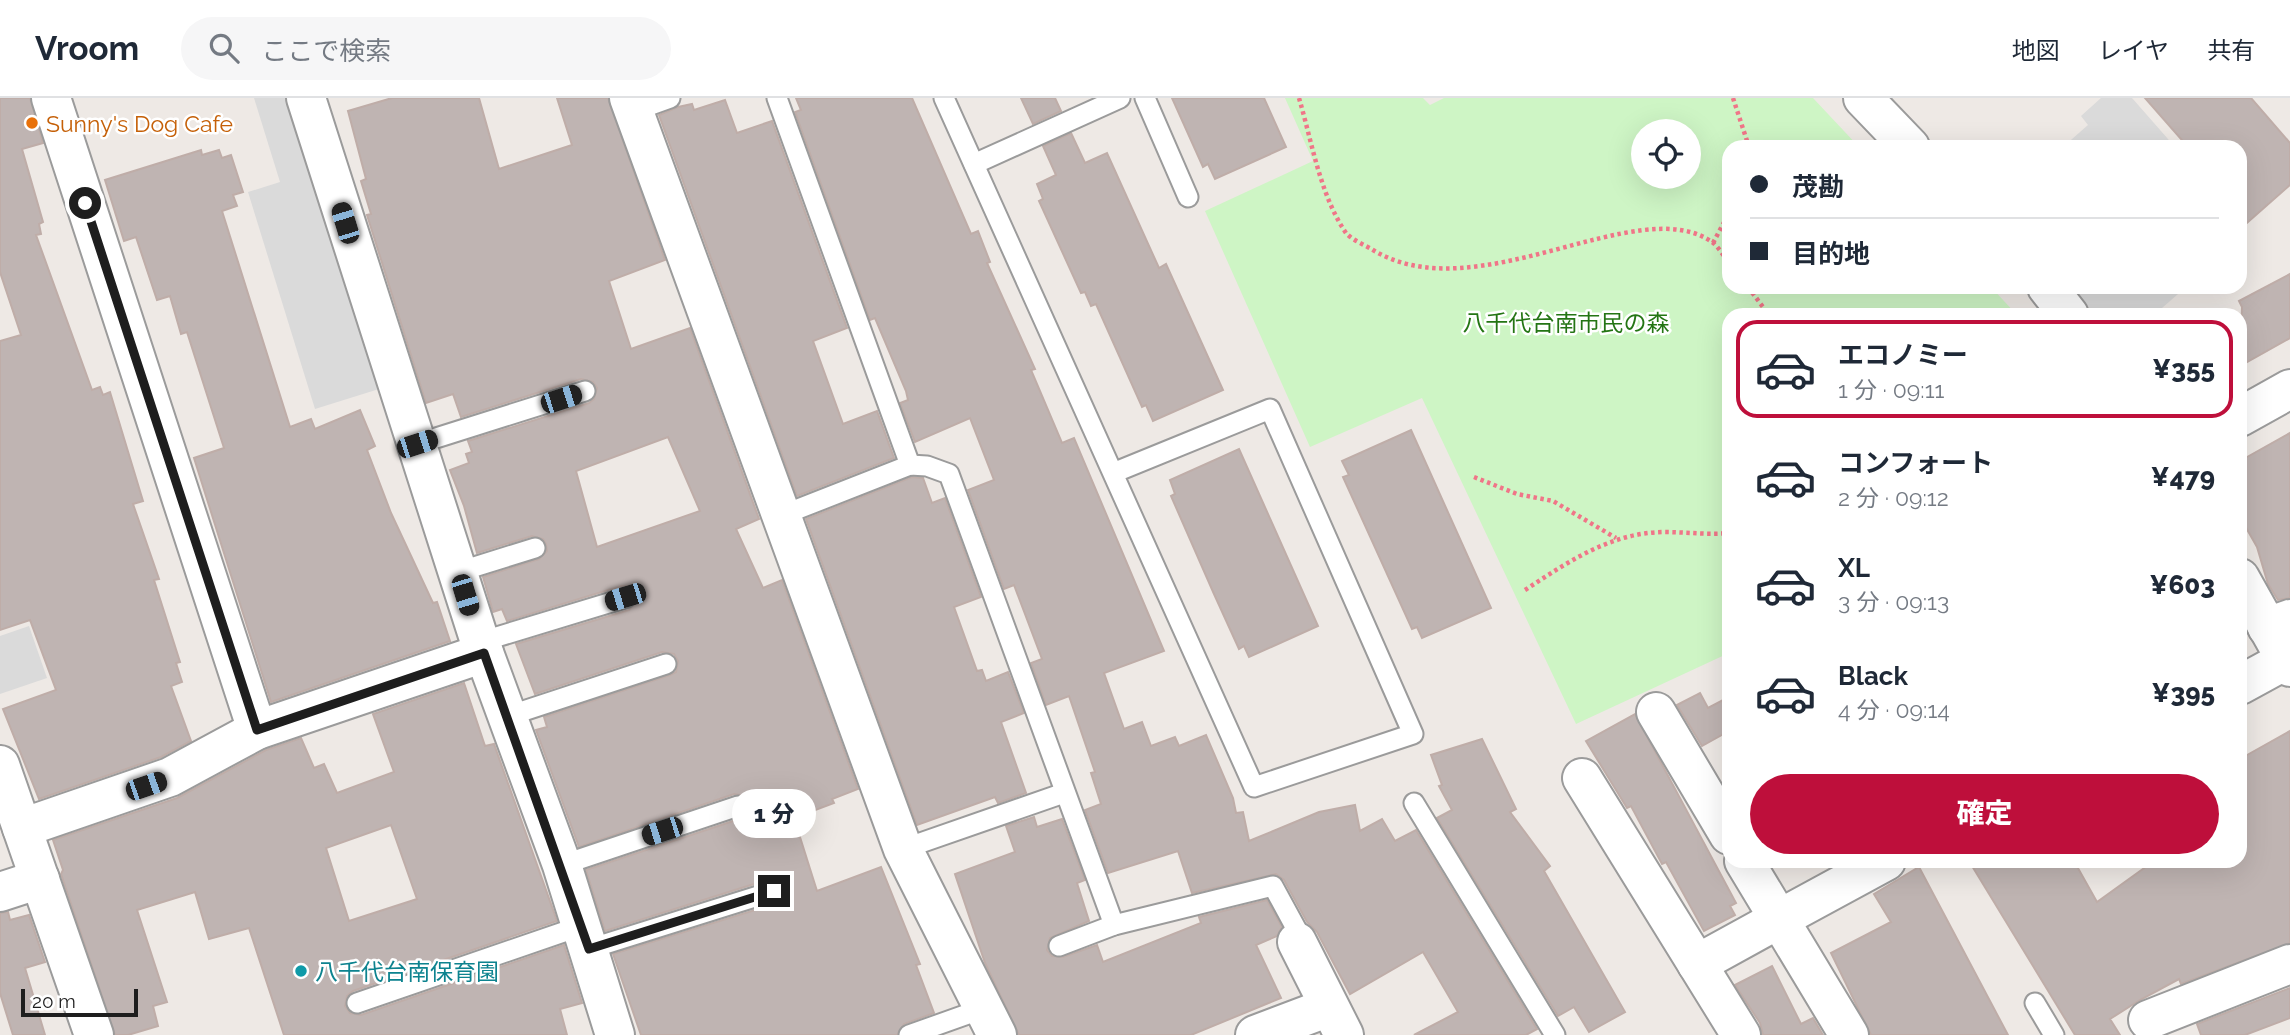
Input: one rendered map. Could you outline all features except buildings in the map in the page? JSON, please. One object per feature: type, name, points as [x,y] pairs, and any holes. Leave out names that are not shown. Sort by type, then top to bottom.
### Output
[{"type":"street","points":[[51,98],[257,730]]},
{"type":"street","points":[[306,98],[482,647],[562,865],[615,1035]]},
{"type":"street","points":[[1863,98],[1903,140]]},
{"type":"street","points":[[631,105],[903,849],[990,1022]]},
{"type":"street","points":[[2052,294],[2064,308]]},
{"type":"street","points":[[2247,413],[2290,388]]},
{"type":"street","points":[[2247,586],[2278,623],[2288,663],[2247,682]]},
{"type":"street","points":[[22,828],[170,777],[257,730],[482,647]]},
{"type":"street","points":[[1656,712],[1722,823]]},
{"type":"street","points":[[0,765],[94,1035]]},
{"type":"street","points":[[1582,778],[1741,1035]]},
{"type":"street","points":[[1748,868],[1849,1035]]},
{"type":"street","points":[[1697,964],[1873,868]]},
{"type":"street","points":[[0,892],[40,879]]},
{"type":"street","points":[[1255,1035],[1337,1021],[1297,942]]},
{"type":"street","points":[[2148,1020],[2290,964]]},
{"type":"lane","points":[[631,105],[670,98]]},
{"type":"lane","points":[[777,98],[910,465]]},
{"type":"lane","points":[[944,98],[1254,787],[1413,734],[1270,409],[1113,473]]},
{"type":"lane","points":[[974,164],[1120,98]]},
{"type":"lane","points":[[1145,98],[1188,197]]},
{"type":"lane","points":[[417,444],[584,391]]},
{"type":"lane","points":[[780,516],[910,465],[927,466],[949,474],[1114,925]]},
{"type":"lane","points":[[458,572],[535,548]]},
{"type":"lane","points":[[482,647],[625,597]]},
{"type":"lane","points":[[508,716],[666,664]]},
{"type":"lane","points":[[903,849],[1064,793]]},
{"type":"lane","points":[[1414,803],[1555,1035]]},
{"type":"lane","points":[[562,865],[738,806]]},
{"type":"lane","points":[[1059,946],[1114,925],[1273,886],[1298,932],[1297,942]]},
{"type":"lane","points":[[356,1003],[585,937],[774,891]]},
{"type":"lane","points":[[2035,1003],[2054,1035]]},
{"type":"lane","points":[[909,1035],[990,1022]]},
{"type":"path","points":[[1299,98],[1326,191],[1348,235],[1394,262],[1453,268],[1500,264],[1606,236],[1664,229],[1687,232],[1713,243],[1722,254]]},
{"type":"path","points":[[1733,98],[1747,140]]},
{"type":"path","points":[[1713,243],[1722,226]]},
{"type":"path","points":[[1474,477],[1517,494],[1553,500],[1616,538]]},
{"type":"path","points":[[1525,590],[1567,562],[1616,538],[1661,532],[1722,533]]},
{"type":"green space","name":"八千代台南市民の森","points":[[1285,98],[1423,98],[1430,105],[1444,98],[1813,98],[1852,140],[1722,140],[1722,294],[1998,294],[2010,308],[1722,308],[1722,656],[1576,724],[1422,398],[1310,447],[1205,211],[1313,161]]},
{"type":"shaded area","points":[[254,98],[288,98],[379,389],[315,409],[248,192],[280,182]]},
{"type":"shaded area","points":[[2101,98],[2132,98],[2169,140],[2071,140],[2088,125],[2081,116]]},
{"type":"shaded area","points":[[2077,294],[2178,294],[2162,308],[2089,308]]},
{"type":"shaded area","points":[[29,626],[47,678],[0,694],[0,636]]},
{"type":"place","name":"Sunny's Dog Cafe","points":[[32,123]]},
{"type":"place","name":"八千代台南保育園","points":[[301,971]]},
{"type":"route","points":[[85,203],[257,730],[484,653],[562,865],[589,949],[774,891]]}]
